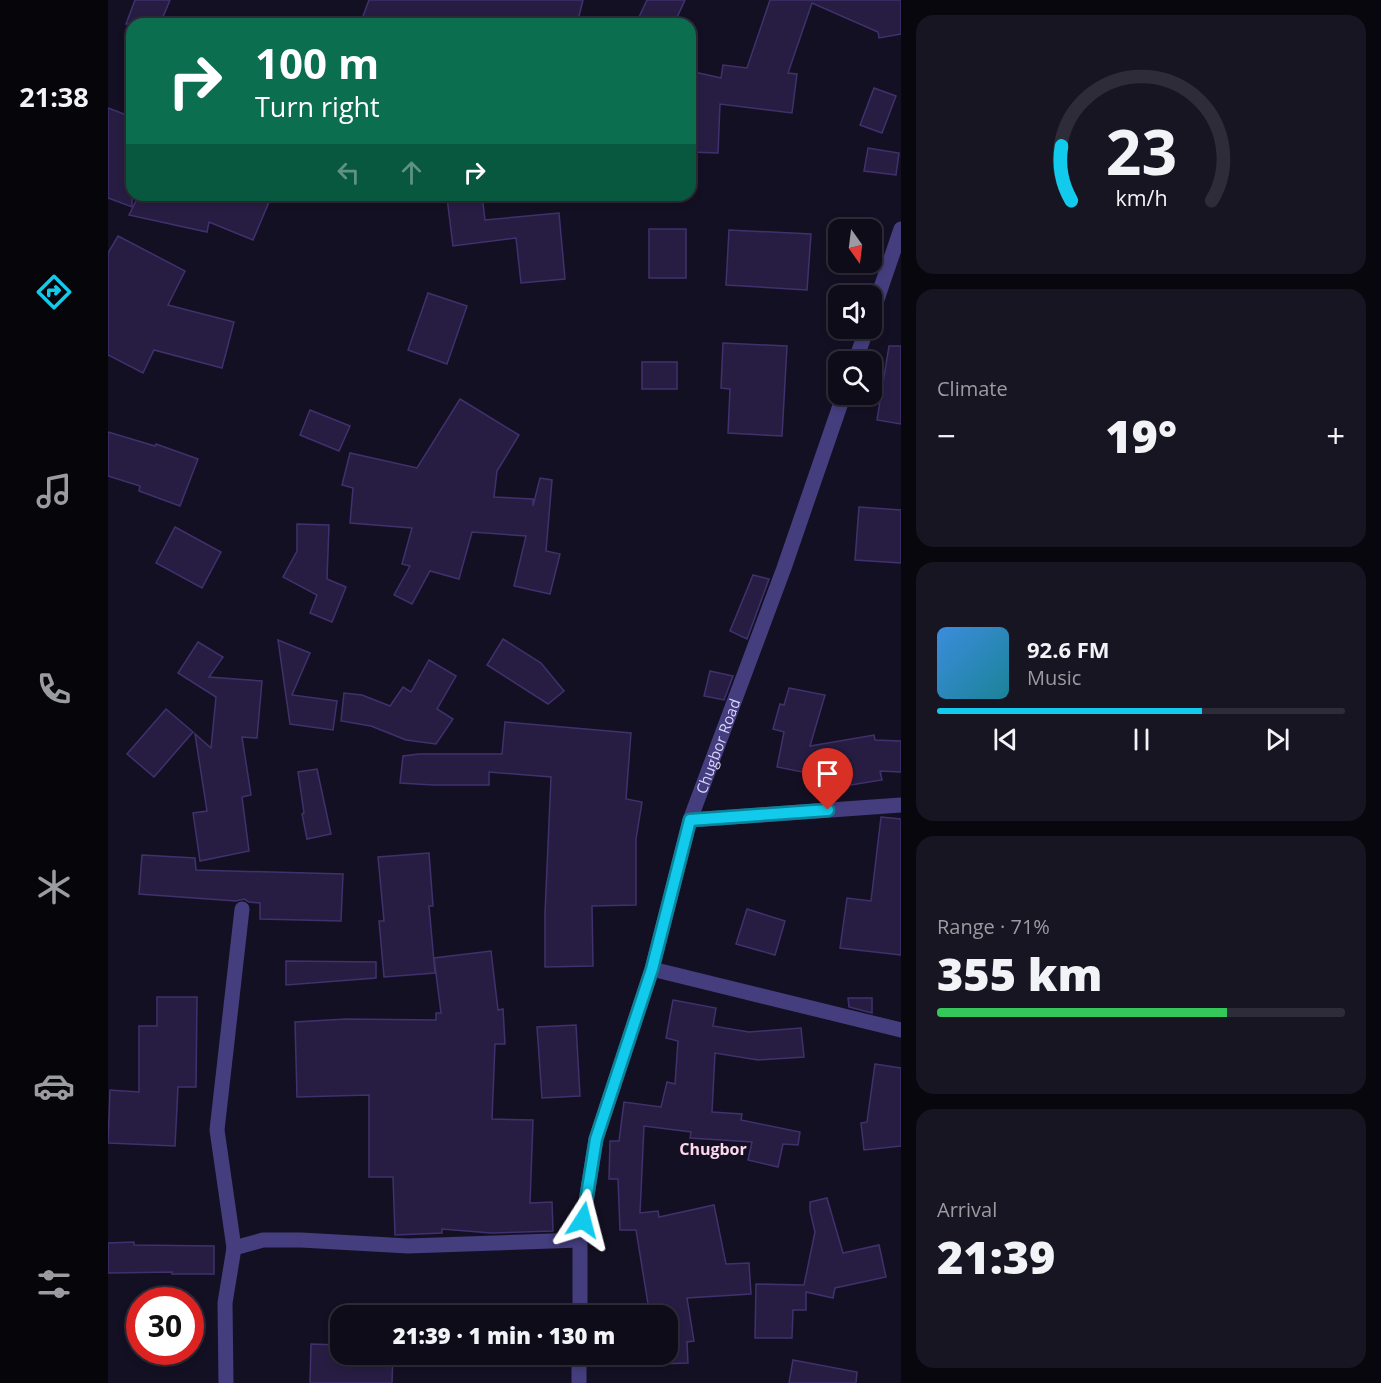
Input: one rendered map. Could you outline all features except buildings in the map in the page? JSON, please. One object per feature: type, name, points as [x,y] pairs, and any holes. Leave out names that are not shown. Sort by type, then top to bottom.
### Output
[{"type":"street","points":[[882,285],[901,229]]},
{"type":"street","name":"Chugbor Road","points":[[580,1305],[580,1240],[596,1139],[652,969],[690,820],[784,568],[840,405]]},
{"type":"street","points":[[690,820],[901,805]]},
{"type":"street","points":[[226,1383],[225,1303],[234,1248],[217,1130],[242,909]]},
{"type":"street","points":[[652,969],[901,1030]]},
{"type":"street","points":[[234,1248],[263,1240],[301,1239],[408,1246],[580,1240]]},
{"type":"street","points":[[579,1365],[579,1383]]},
{"type":"district","name":"Chugbor","points":[[713,1149]]},
{"type":"route","points":[[583,1220],[596,1139],[652,969],[690,820],[828,810]]}]
